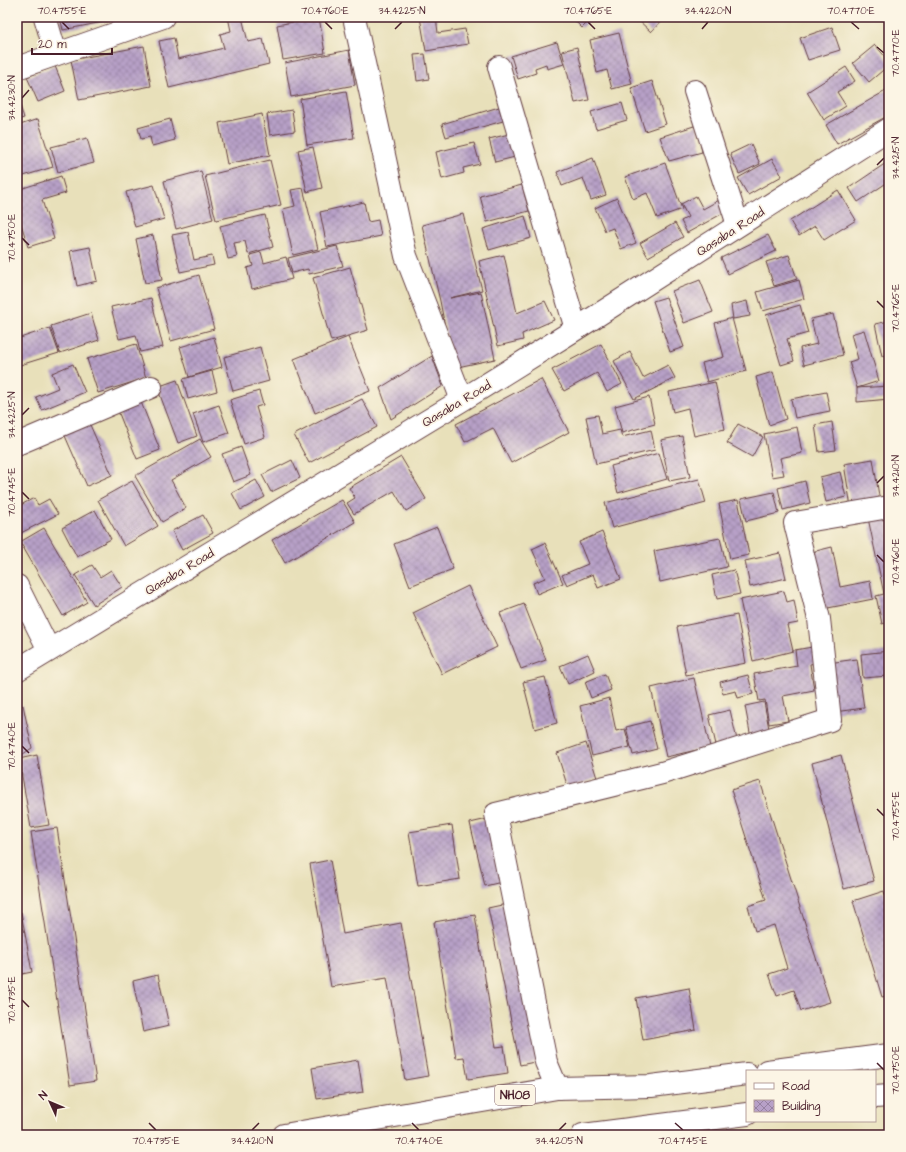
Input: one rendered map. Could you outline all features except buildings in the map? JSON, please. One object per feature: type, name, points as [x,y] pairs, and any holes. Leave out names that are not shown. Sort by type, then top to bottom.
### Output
[{"type":"main road","points":[[45,17],[56,54]]},
{"type":"main road","points":[[17,68],[162,17]]},
{"type":"main road","points":[[354,17],[406,256],[462,400]]},
{"type":"main road","points":[[499,67],[576,329]]},
{"type":"main road","points":[[694,91],[738,226]]},
{"type":"main road","name":"Qasaba Road","points":[[17,670],[462,400],[889,129]]},
{"type":"main road","points":[[17,444],[151,388]]},
{"type":"main road","points":[[557,1088],[546,1062],[496,814],[662,773],[830,720],[819,619],[795,523],[889,507]]},
{"type":"main road","points":[[17,586],[49,650]]},
{"type":"main road","points":[[775,1070],[889,1055]]},
{"type":"main road","name":"NH08","points":[[284,1135],[557,1088],[651,1086],[746,1074]]},
{"type":"main road","points":[[876,1097],[889,1096]]},
{"type":"main road","points":[[583,1135],[746,1114]]}]
